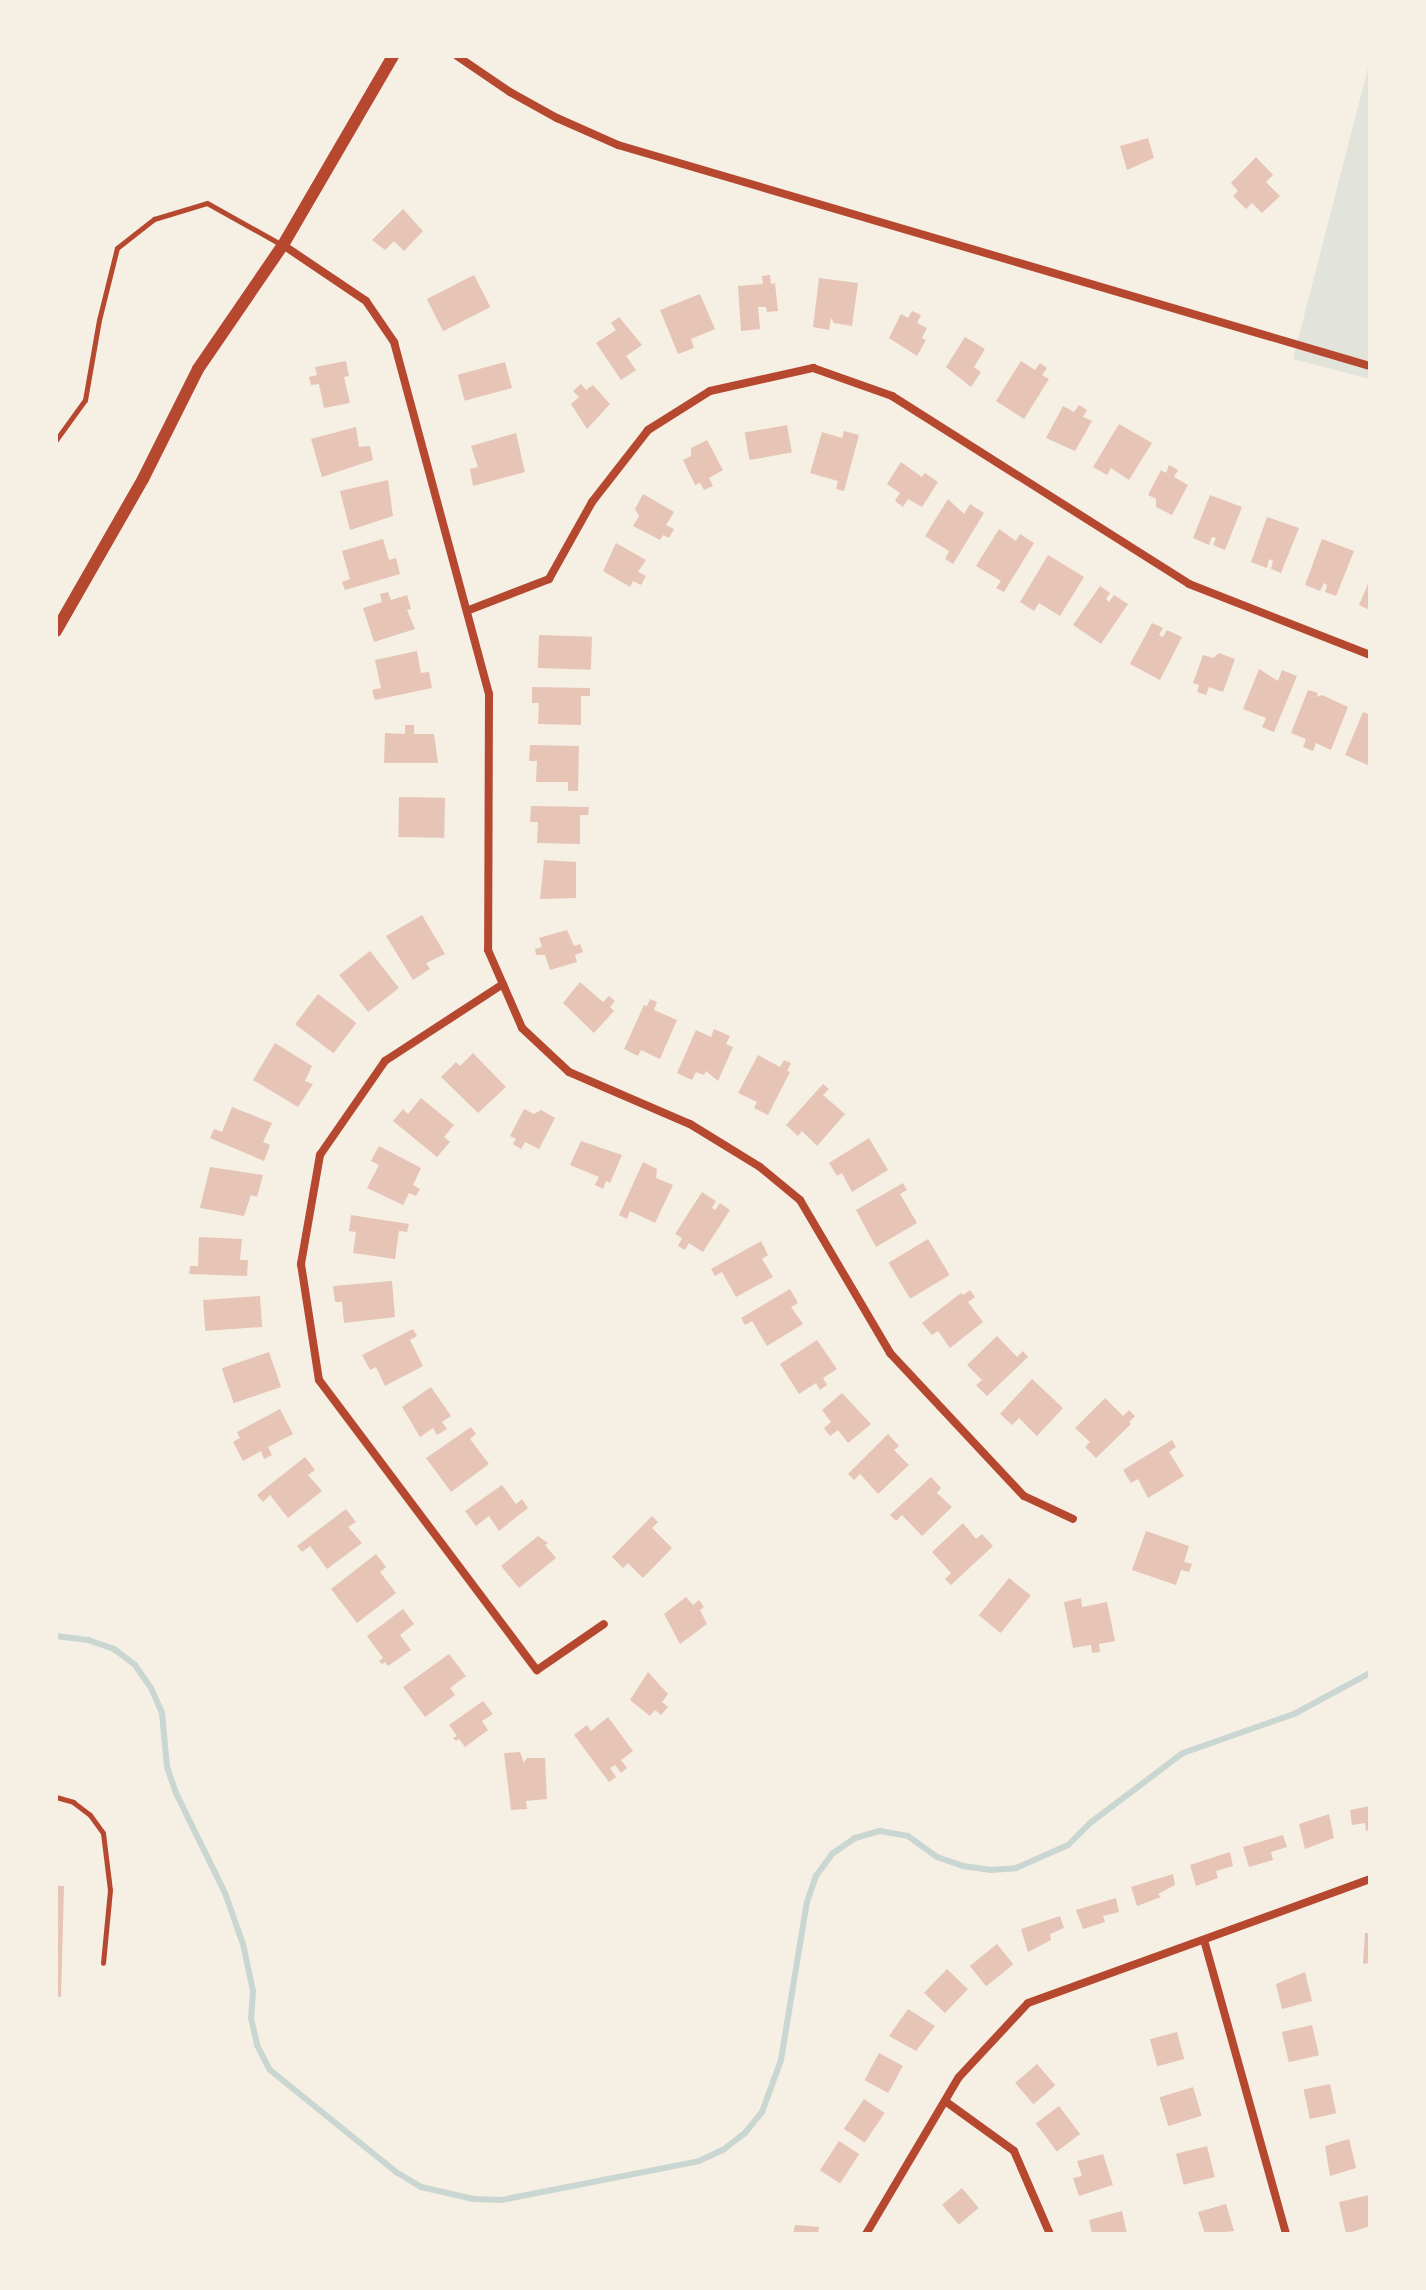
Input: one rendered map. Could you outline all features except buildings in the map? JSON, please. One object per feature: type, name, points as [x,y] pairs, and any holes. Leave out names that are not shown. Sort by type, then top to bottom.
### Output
[{"type":"street","points":[[56,631],[69,603],[143,479],[198,369],[283,245],[393,56]]},
{"type":"street","points":[[457,56],[510,92],[618,145],[1370,366]]},
{"type":"street","points":[[283,245],[366,301],[394,342],[469,610],[489,694],[488,950],[522,1028],[569,1072],[690,1124],[760,1167],[800,1200],[890,1353],[1024,1496],[1073,1519]]},
{"type":"street","points":[[469,610],[549,579],[592,502],[648,430],[710,391],[813,368],[892,396],[1189,584],[1370,655]]},
{"type":"street","points":[[503,984],[385,1061],[320,1155],[301,1264],[319,1380],[537,1670],[604,1624]]},
{"type":"street","points":[[866,2234],[959,2077],[1028,2003],[1370,1879]]},
{"type":"street","points":[[1204,1940],[1286,2234]]},
{"type":"street","points":[[945,2101],[1014,2151],[1050,2234]]},
{"type":"lane","points":[[56,440],[85,400],[99,320],[117,248],[154,219],[207,203],[283,245]]},
{"type":"lane","points":[[56,1797],[73,1802],[90,1815],[103,1833],[110,1890],[103,1963]]},
{"type":"shaded area","points":[[1370,60],[1370,379],[1293,359]]},
{"type":"waterway","points":[[56,1636],[88,1640],[114,1649],[135,1665],[151,1688],[162,1713],[167,1767],[176,1793],[225,1893],[243,1944],[253,1991],[251,2018],[257,2045],[270,2070],[396,2172],[421,2187],[474,2199],[501,2200],[699,2161],[723,2150],[745,2133],[762,2112],[781,2060],[807,1902],[816,1876],[832,1854],[855,1838],[880,1831],[908,1836],[937,1857],[963,1866],[990,1870],[1016,1868],[1068,1845],[1090,1823],[1183,1753],[1294,1714],[1370,1673]]}]
